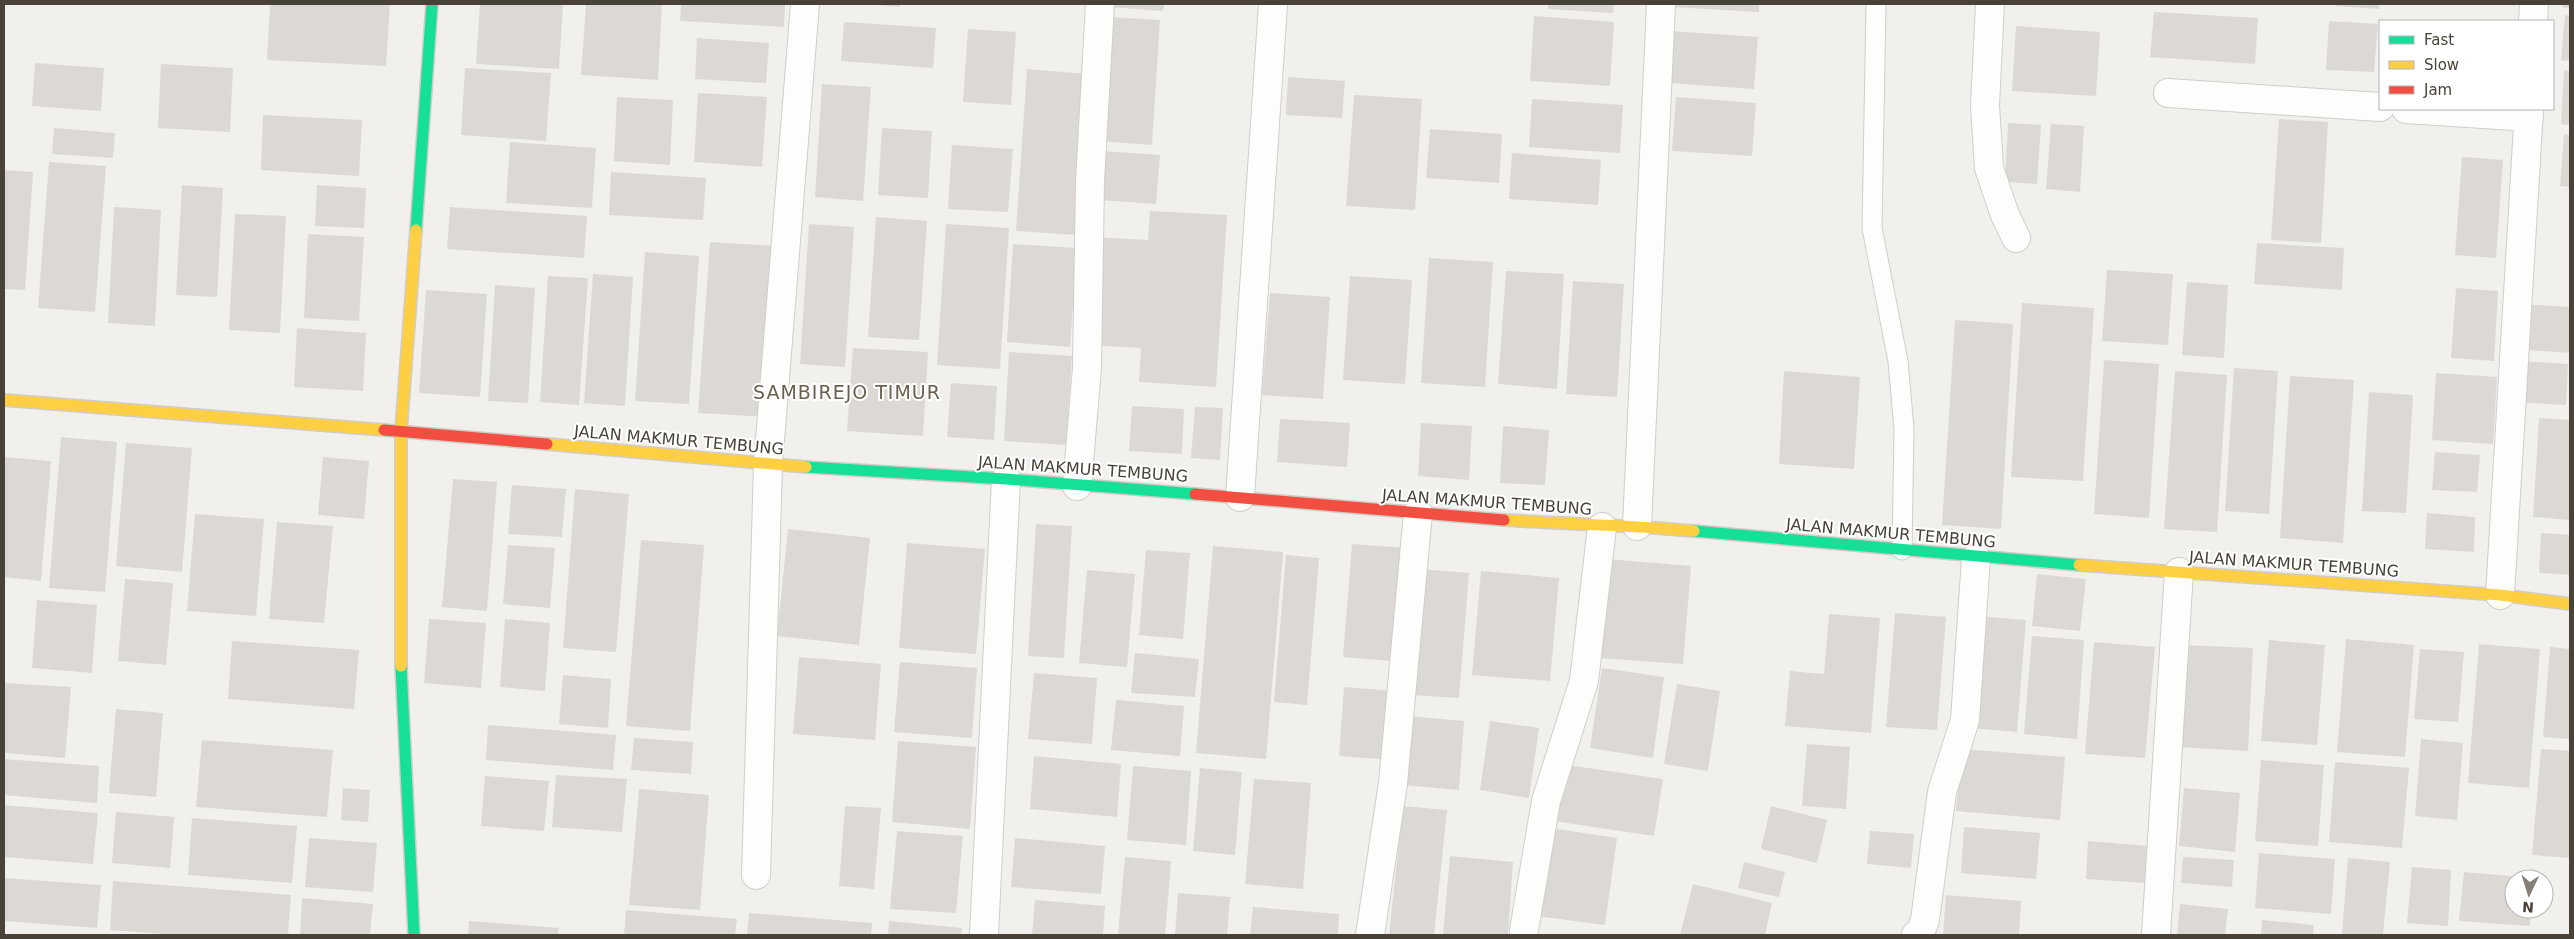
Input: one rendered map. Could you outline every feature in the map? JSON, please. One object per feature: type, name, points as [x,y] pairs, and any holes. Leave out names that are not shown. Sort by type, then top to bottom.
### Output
[{"type":"street","points":[[414,935],[400,639],[401,431],[432,4]]},
{"type":"street","points":[[756,875],[768,465],[804,4]]},
{"type":"street","points":[[1077,486],[1087,368],[1090,181],[1100,4]]},
{"type":"street","points":[[1240,497],[1273,4]]},
{"type":"street","points":[[1637,526],[1661,4]]},
{"type":"street","points":[[1990,4],[1986,105],[1989,168],[2005,215],[2016,238]]},
{"type":"street","points":[[2533,20],[2534,4]]},
{"type":"street","points":[[2168,93],[2379,107]]},
{"type":"street","points":[[2437,110],[2529,113],[2500,595]]},
{"type":"street","name":"JALAN MAKMUR TEMBUNG","points":[[4,400],[401,431],[768,465],[1006,478],[1077,486],[1240,497],[1602,527],[1637,526],[1976,558],[2500,595],[2570,604]]},
{"type":"street","points":[[984,935],[1006,478]]},
{"type":"street","points":[[1370,935],[1393,783],[1418,513]]},
{"type":"street","points":[[1524,930],[1546,801],[1584,681],[1602,527]]},
{"type":"street","points":[[1916,935],[1925,920],[1942,792],[1965,720],[1976,558]]},
{"type":"street","points":[[2156,935],[2179,572]]},
{"type":"lane","points":[[1876,4],[1872,228],[1898,361],[1904,429],[1902,550]]},
{"type":"building","points":[[270,4],[390,4],[386,66],[267,60]]},
{"type":"building","points":[[480,4],[563,4],[559,69],[476,64]]},
{"type":"building","points":[[586,4],[662,4],[658,80],[581,75]]},
{"type":"building","points":[[681,4],[785,4],[784,27],[680,21]]},
{"type":"building","points":[[866,4],[900,4],[900,7]]},
{"type":"building","points":[[1108,4],[1164,4],[1163,11],[1108,7]]},
{"type":"building","points":[[1548,4],[1614,4],[1613,13],[1548,9]]},
{"type":"building","points":[[1671,4],[1759,4],[1759,12],[1671,7]]},
{"type":"building","points":[[2336,4],[2379,4],[2379,9],[2336,6]]},
{"type":"building","points":[[2563,4],[2570,4],[2570,8],[2562,7]]},
{"type":"building","points":[[2154,12],[2258,18],[2255,64],[2150,57]]},
{"type":"building","points":[[2565,15],[2570,16],[2570,61],[2561,60]]},
{"type":"building","points":[[1534,16],[1614,22],[1610,86],[1530,81]]},
{"type":"building","points":[[1109,17],[1160,20],[1152,145],[1100,141]]},
{"type":"building","points":[[2329,21],[2378,24],[2374,72],[2326,70]]},
{"type":"building","points":[[844,22],[936,28],[933,68],[841,61]]},
{"type":"building","points":[[2016,26],[2100,32],[2096,96],[2012,91]]},
{"type":"building","points":[[968,29],[1016,32],[1011,105],[963,102]]},
{"type":"building","points":[[1672,31],[1758,37],[1754,89],[1669,83]]},
{"type":"building","points":[[697,38],[769,43],[766,83],[695,79]]},
{"type":"building","points":[[35,63],[104,68],[101,111],[32,106]]},
{"type":"building","points":[[161,64],[233,68],[230,132],[158,128]]},
{"type":"building","points":[[465,68],[551,73],[546,141],[461,135]]},
{"type":"building","points":[[1027,69],[1088,74],[1077,235],[1016,231]]},
{"type":"building","points":[[2564,70],[2570,71],[2570,125],[2561,124]]},
{"type":"building","points":[[1288,77],[1345,81],[1342,118],[1286,115]]},
{"type":"building","points":[[822,84],[871,87],[863,201],[815,197]]},
{"type":"building","points":[[698,93],[767,97],[762,167],[694,162]]},
{"type":"building","points":[[1354,95],[1422,99],[1415,210],[1346,206]]},
{"type":"building","points":[[617,97],[673,100],[670,165],[614,161]]},
{"type":"building","points":[[1676,97],[1756,103],[1752,156],[1672,151]]},
{"type":"building","points":[[1532,99],[1623,105],[1620,153],[1529,147]]},
{"type":"building","points":[[263,115],[362,120],[359,176],[261,170]]},
{"type":"building","points":[[2279,119],[2328,122],[2321,243],[2271,240]]},
{"type":"building","points":[[2008,123],[2041,125],[2037,184],[2005,182]]},
{"type":"building","points":[[2051,124],[2084,126],[2080,192],[2046,189]]},
{"type":"building","points":[[54,128],[115,133],[113,158],[52,154]]},
{"type":"building","points":[[882,128],[932,131],[928,198],[878,195]]},
{"type":"building","points":[[1430,129],[1502,134],[1499,183],[1426,178]]},
{"type":"building","points":[[2564,134],[2570,135],[2570,187],[2560,186]]},
{"type":"building","points":[[510,142],[596,148],[592,208],[506,203]]},
{"type":"building","points":[[952,145],[1013,149],[1008,212],[948,209]]},
{"type":"building","points":[[1102,151],[1160,155],[1156,204],[1099,200]]},
{"type":"building","points":[[1512,153],[1601,160],[1598,205],[1509,199]]},
{"type":"building","points":[[2462,157],[2503,160],[2496,258],[2455,255]]},
{"type":"building","points":[[49,162],[106,166],[95,312],[38,308]]},
{"type":"building","points":[[4,170],[33,172],[25,290],[4,289]]},
{"type":"building","points":[[611,172],[706,178],[703,220],[609,215]]},
{"type":"building","points":[[182,185],[223,188],[217,297],[176,295]]},
{"type":"building","points":[[317,185],[366,188],[364,228],[315,226]]},
{"type":"building","points":[[114,207],[161,210],[155,326],[108,323]]},
{"type":"building","points":[[450,207],[587,216],[584,258],[447,249]]},
{"type":"building","points":[[1150,211],[1227,215],[1216,387],[1139,382],[1141,348],[1088,345],[1095,237],[1148,240]]},
{"type":"building","points":[[235,214],[286,216],[280,333],[229,330]]},
{"type":"building","points":[[876,217],[927,221],[919,340],[868,337]]},
{"type":"building","points":[[809,224],[854,227],[845,367],[800,364]]},
{"type":"building","points":[[946,224],[1009,228],[1000,369],[937,365]]},
{"type":"building","points":[[308,234],[364,237],[359,321],[304,318]]},
{"type":"building","points":[[710,242],[779,246],[767,417],[698,413]]},
{"type":"building","points":[[2257,243],[2344,248],[2342,290],[2254,284]]},
{"type":"building","points":[[1013,244],[1077,248],[1070,347],[1007,342]]},
{"type":"building","points":[[645,252],[699,256],[689,404],[635,401]]},
{"type":"building","points":[[1429,258],[1493,262],[1485,387],[1421,383]]},
{"type":"building","points":[[2107,270],[2173,274],[2168,345],[2102,341]]},
{"type":"building","points":[[1506,271],[1564,274],[1557,389],[1498,384]]},
{"type":"building","points":[[593,274],[633,277],[625,406],[584,403]]},
{"type":"building","points":[[548,276],[588,278],[579,405],[540,402]]},
{"type":"building","points":[[1350,276],[1412,280],[1405,384],[1343,380]]},
{"type":"building","points":[[1573,281],[1624,284],[1617,397],[1566,394]]},
{"type":"building","points":[[2187,282],[2228,285],[2224,358],[2182,355]]},
{"type":"building","points":[[495,285],[535,288],[528,403],[488,401]]},
{"type":"building","points":[[2456,288],[2498,291],[2494,361],[2451,358]]},
{"type":"building","points":[[426,290],[487,294],[480,397],[419,393]]},
{"type":"building","points":[[1270,293],[1330,297],[1323,399],[1262,395]]},
{"type":"building","points":[[2022,303],[2094,308],[2083,481],[2011,477]]},
{"type":"building","points":[[2519,304],[2570,307],[2570,353],[2516,349]]},
{"type":"building","points":[[1955,320],[2013,324],[2001,529],[1942,525]]},
{"type":"building","points":[[297,328],[366,333],[363,391],[294,387]]},
{"type":"building","points":[[853,348],[928,352],[923,436],[847,431]]},
{"type":"building","points":[[1009,352],[1072,356],[1066,445],[1004,441]]},
{"type":"building","points":[[2104,360],[2159,364],[2149,518],[2094,514]]},
{"type":"building","points":[[2520,361],[2568,364],[2566,405],[2517,402]]},
{"type":"building","points":[[2234,368],[2278,371],[2269,514],[2225,511]]},
{"type":"building","points":[[1784,371],[1860,377],[1854,469],[1779,464]]},
{"type":"building","points":[[2175,371],[2227,375],[2217,532],[2164,529]]},
{"type":"building","points":[[2436,373],[2497,377],[2493,444],[2432,440]]},
{"type":"building","points":[[2290,376],[2354,380],[2343,543],[2280,538]]},
{"type":"building","points":[[951,383],[997,386],[994,440],[947,437]]},
{"type":"building","points":[[2369,392],[2413,395],[2406,513],[2362,511]]},
{"type":"building","points":[[1132,406],[1184,409],[1182,454],[1129,451]]},
{"type":"building","points":[[1195,407],[1223,408],[1220,460],[1191,458]]},
{"type":"building","points":[[2539,418],[2570,420],[2570,520],[2533,517]]},
{"type":"building","points":[[1280,419],[1350,423],[1347,467],[1277,462]]},
{"type":"building","points":[[1421,423],[1472,426],[1469,480],[1418,476]]},
{"type":"building","points":[[1503,426],[1549,430],[1545,485],[1500,483]]},
{"type":"building","points":[[61,437],[117,442],[105,592],[49,588]]},
{"type":"building","points":[[126,443],[192,448],[182,572],[116,566]]},
{"type":"building","points":[[2435,452],[2480,455],[2477,492],[2432,490]]},
{"type":"building","points":[[4,457],[51,461],[41,581],[4,577]]},
{"type":"building","points":[[323,457],[369,461],[364,519],[318,515]]},
{"type":"building","points":[[453,479],[497,482],[487,611],[442,607]]},
{"type":"building","points":[[512,485],[566,489],[562,537],[508,534]]},
{"type":"building","points":[[575,489],[629,494],[616,652],[563,648]]},
{"type":"building","points":[[2427,513],[2475,517],[2474,552],[2425,549]]},
{"type":"building","points":[[195,514],[264,519],[256,616],[187,611]]},
{"type":"building","points":[[277,522],[333,526],[324,623],[269,619]]},
{"type":"building","points":[[1036,524],[1072,526],[1064,658],[1028,656]]},
{"type":"building","points":[[788,529],[870,538],[859,645],[777,636]]},
{"type":"building","points":[[2541,533],[2570,535],[2570,575],[2539,573]]},
{"type":"building","points":[[641,540],[704,545],[690,731],[626,726]]},
{"type":"building","points":[[907,543],[985,549],[976,654],[899,648]]},
{"type":"building","points":[[1352,544],[1410,548],[1401,662],[1343,657]]},
{"type":"building","points":[[508,545],[555,548],[550,608],[503,604]]},
{"type":"building","points":[[1213,546],[1283,552],[1266,759],[1196,753]]},
{"type":"building","points":[[1146,550],[1190,553],[1183,639],[1139,635]]},
{"type":"building","points":[[1286,555],[1319,558],[1307,705],[1274,702]]},
{"type":"building","points":[[1607,559],[1691,566],[1683,664],[1599,658]]},
{"type":"building","points":[[1419,569],[1469,573],[1459,698],[1410,695]]},
{"type":"building","points":[[1087,570],[1135,574],[1127,667],[1079,663]]},
{"type":"building","points":[[1481,571],[1559,578],[1550,681],[1472,675]]},
{"type":"building","points":[[2037,574],[2086,579],[2080,631],[2032,626]]},
{"type":"building","points":[[125,579],[173,583],[166,665],[118,661]]},
{"type":"building","points":[[37,600],[97,605],[92,673],[32,668]]},
{"type":"building","points":[[1895,613],[1946,617],[1937,730],[1886,727]]},
{"type":"building","points":[[1829,614],[1880,618],[1871,733],[1785,726],[1790,671],[1824,674]]},
{"type":"building","points":[[1977,616],[2026,620],[2017,732],[1969,728]]},
{"type":"building","points":[[429,619],[486,623],[481,688],[424,683]]},
{"type":"building","points":[[505,619],[550,623],[545,691],[500,687]]},
{"type":"building","points":[[2032,636],[2084,640],[2077,739],[2024,734]]},
{"type":"building","points":[[2346,639],[2414,645],[2405,757],[2337,752]]},
{"type":"building","points":[[2269,640],[2325,645],[2317,745],[2261,741]]},
{"type":"building","points":[[232,641],[359,650],[354,709],[228,699]]},
{"type":"building","points":[[2094,642],[2155,647],[2145,758],[2085,754]]},
{"type":"building","points":[[2479,644],[2540,649],[2529,788],[2468,783]]},
{"type":"building","points":[[2183,645],[2253,648],[2248,751],[2177,747]]},
{"type":"building","points":[[2550,647],[2570,649],[2570,739],[2543,737]]},
{"type":"building","points":[[2420,649],[2464,652],[2458,722],[2414,719]]},
{"type":"building","points":[[1135,653],[1199,659],[1195,697],[1131,693]]},
{"type":"building","points":[[799,657],[881,664],[875,740],[793,734]]},
{"type":"building","points":[[900,662],[977,668],[972,738],[894,732]]},
{"type":"building","points":[[1602,668],[1664,677],[1653,758],[1590,748]]},
{"type":"building","points":[[1034,673],[1097,678],[1092,744],[1028,739]]},
{"type":"building","points":[[563,675],[611,679],[608,728],[559,724]]},
{"type":"building","points":[[4,683],[71,687],[65,758],[4,753]]},
{"type":"building","points":[[1677,684],[1720,691],[1708,771],[1664,764]]},
{"type":"building","points":[[1344,687],[1395,691],[1389,760],[1339,756]]},
{"type":"building","points":[[1116,700],[1184,706],[1180,756],[1111,750]]},
{"type":"building","points":[[116,709],[163,713],[156,797],[109,793]]},
{"type":"building","points":[[1408,716],[1464,721],[1459,790],[1403,785]]},
{"type":"building","points":[[1490,721],[1539,728],[1529,798],[1480,790]]},
{"type":"building","points":[[488,725],[616,735],[613,770],[486,760]]},
{"type":"building","points":[[634,738],[693,742],[691,774],[631,770]]},
{"type":"building","points":[[2421,739],[2463,743],[2457,820],[2415,816]]},
{"type":"building","points":[[202,740],[333,750],[327,817],[196,807]]},
{"type":"building","points":[[898,741],[976,747],[970,829],[892,822]]},
{"type":"building","points":[[1807,744],[1850,747],[1846,809],[1802,806]]},
{"type":"building","points":[[1961,749],[2065,757],[2060,820],[1956,811]]},
{"type":"building","points":[[2541,749],[2570,751],[2570,858],[2532,855]]},
{"type":"building","points":[[1034,756],[1121,764],[1117,817],[1030,809]]},
{"type":"building","points":[[4,759],[99,766],[97,803],[4,795]]},
{"type":"building","points":[[2261,760],[2324,765],[2318,846],[2255,841]]},
{"type":"building","points":[[2335,762],[2409,768],[2402,848],[2329,842]]},
{"type":"building","points":[[1561,764],[1663,779],[1654,836],[1553,821]]},
{"type":"building","points":[[1133,766],[1191,771],[1186,845],[1127,840]]},
{"type":"building","points":[[1200,768],[1242,772],[1235,855],[1193,851]]},
{"type":"building","points":[[556,775],[627,779],[622,832],[552,827]]},
{"type":"building","points":[[485,776],[549,781],[544,831],[481,826]]},
{"type":"building","points":[[1254,779],[1311,783],[1303,889],[1245,884]]},
{"type":"building","points":[[343,788],[370,790],[368,822],[341,820]]},
{"type":"building","points":[[2184,788],[2240,793],[2235,852],[2179,846]]},
{"type":"building","points":[[639,789],[709,795],[700,910],[629,905]]},
{"type":"building","points":[[4,805],[98,813],[93,864],[4,857]]},
{"type":"building","points":[[845,806],[881,808],[874,889],[839,886]]},
{"type":"building","points":[[1403,806],[1447,810],[1434,935],[1389,935]]},
{"type":"building","points":[[1771,806],[1827,820],[1817,863],[1761,849]]},
{"type":"building","points":[[116,812],[174,817],[170,868],[112,863]]},
{"type":"building","points":[[192,818],[297,826],[292,883],[188,875]]},
{"type":"building","points":[[1964,827],[2040,833],[2036,879],[1961,873]]},
{"type":"building","points":[[1550,828],[1617,838],[1605,925],[1536,916]]},
{"type":"building","points":[[897,831],[963,836],[956,913],[890,909]]},
{"type":"building","points":[[1870,831],[1914,834],[1911,868],[1867,864]]},
{"type":"building","points":[[309,838],[377,843],[373,892],[305,887]]},
{"type":"building","points":[[1015,838],[1105,846],[1101,894],[1011,887]]},
{"type":"building","points":[[2088,841],[2148,846],[2145,883],[2086,879]]},
{"type":"building","points":[[2259,853],[2335,859],[2331,914],[2255,908]]},
{"type":"building","points":[[1450,856],[1513,862],[1508,935],[1443,935]]},
{"type":"building","points":[[1125,857],[1171,861],[1165,935],[1118,935]]},
{"type":"building","points":[[2183,857],[2234,860],[2232,887],[2181,883]]},
{"type":"building","points":[[2348,858],[2390,862],[2383,935],[2342,934]]},
{"type":"building","points":[[1744,862],[1785,872],[1779,897],[1738,888]]},
{"type":"building","points":[[2412,867],[2451,870],[2448,926],[2407,923]]},
{"type":"building","points":[[2464,872],[2504,875],[2504,919],[2530,919],[2530,926],[2459,921]]},
{"type":"building","points":[[4,878],[101,885],[97,928],[4,921]]},
{"type":"building","points":[[113,881],[291,895],[288,935],[177,935],[110,930]]},
{"type":"building","points":[[1693,884],[1772,903],[1765,935],[1680,935]]},
{"type":"building","points":[[1178,893],[1230,897],[1227,935],[1175,935]]},
{"type":"building","points":[[1946,895],[2021,901],[2019,935],[1943,935]]},
{"type":"building","points":[[302,898],[373,904],[370,935],[300,935]]},
{"type":"building","points":[[1035,900],[1105,906],[1103,935],[1032,935]]},
{"type":"building","points":[[2180,904],[2228,909],[2225,935],[2177,935]]},
{"type":"building","points":[[1253,907],[1339,914],[1338,935],[1250,935]]},
{"type":"building","points":[[626,910],[737,919],[735,935],[624,935]]},
{"type":"building","points":[[749,913],[872,923],[871,935],[747,935]]},
{"type":"building","points":[[2262,920],[2314,925],[2313,935],[2261,935]]},
{"type":"building","points":[[469,921],[559,928],[558,935],[468,935]]},
{"type":"building","points":[[889,921],[962,928],[961,935],[888,935]]},
{"type":"traffic: fast","points":[[416,230],[432,4]]},
{"type":"traffic: fast","points":[[806,467],[1006,479],[1195,494]]},
{"type":"traffic: fast","points":[[1694,531],[2079,565]]},
{"type":"traffic: fast","points":[[401,666],[414,935]]},
{"type":"traffic: slow","points":[[401,666],[401,431],[416,230]]},
{"type":"traffic: slow","points":[[4,400],[384,430]]},
{"type":"traffic: slow","points":[[547,444],[806,467]]},
{"type":"traffic: slow","points":[[1504,520],[1694,531]]},
{"type":"traffic: slow","points":[[2079,565],[2500,595],[2570,604]]},
{"type":"traffic: jam","points":[[384,430],[547,444]]},
{"type":"traffic: jam","points":[[1195,494],[1504,520]]},
{"type":"district","name":"SAMBIREJO TIMUR","points":[[847,392]]}]
